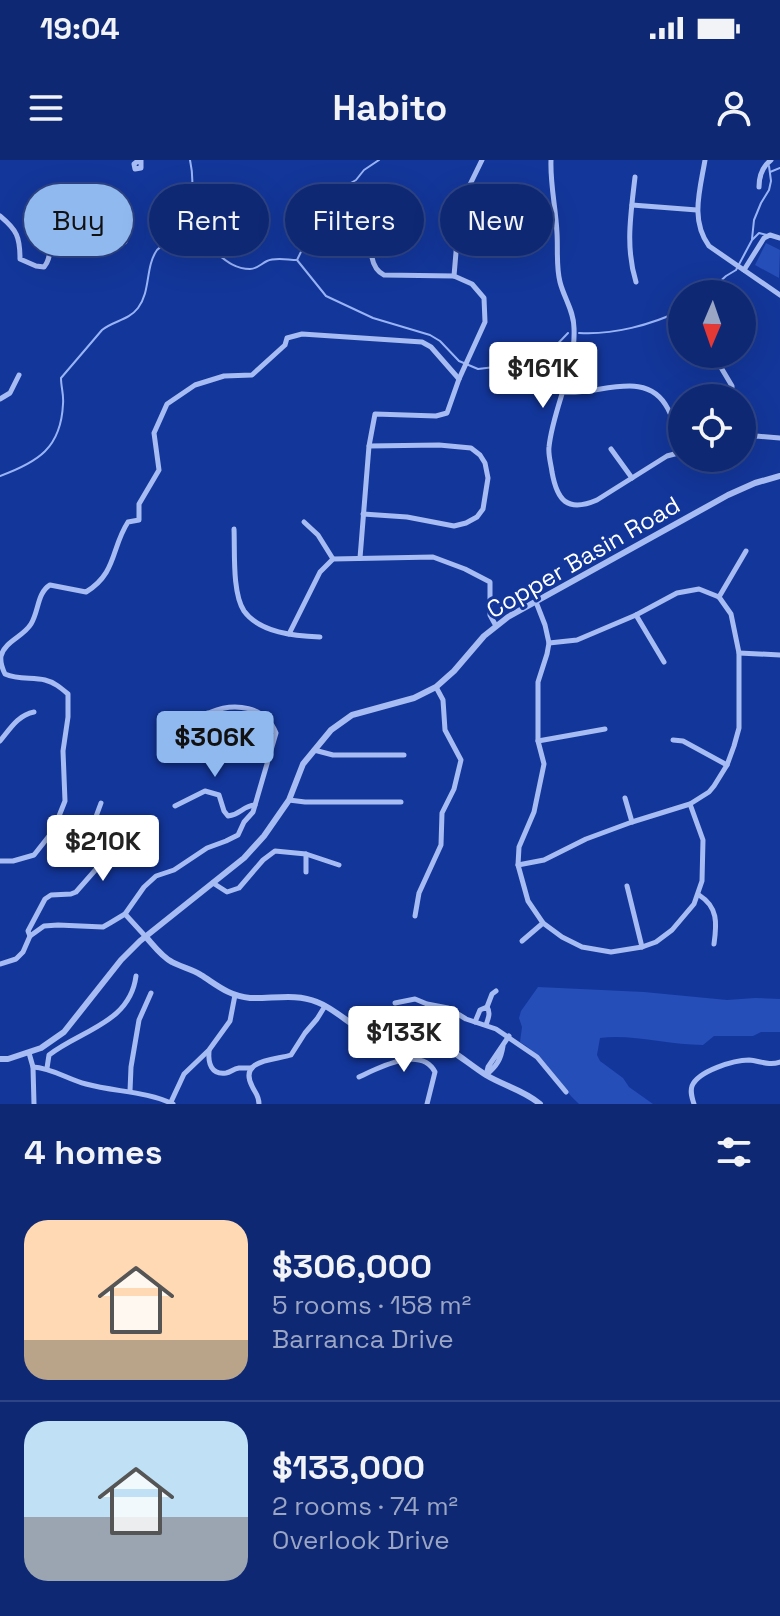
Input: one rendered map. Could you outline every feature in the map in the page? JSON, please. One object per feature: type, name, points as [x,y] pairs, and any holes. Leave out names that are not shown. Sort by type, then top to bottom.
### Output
[{"type":"street","points":[[454,276],[460,205],[482,160]]},
{"type":"street","points":[[551,160],[558,271],[575,329],[549,448],[555,489],[562,499],[573,505],[586,505],[668,456]]},
{"type":"street","points":[[705,160],[697,210],[702,236],[709,246],[780,295]]},
{"type":"street","points":[[759,187],[763,169],[771,160]]},
{"type":"street","points":[[635,177],[628,247],[636,282]]},
{"type":"street","points":[[632,205],[697,210]]},
{"type":"street","points":[[0,216],[16,231],[20,241],[20,259],[44,267],[49,256]]},
{"type":"street","points":[[742,269],[764,238],[770,235],[780,238]]},
{"type":"street","points":[[360,558],[369,446],[375,414],[436,416],[447,413],[485,322],[484,298],[472,284],[454,276],[384,275],[377,272],[373,256]]},
{"type":"street","points":[[0,861],[34,855],[53,831],[65,801],[63,751],[68,717],[68,694],[46,680],[5,674],[1,655],[8,644],[32,623],[43,589],[50,585],[86,592],[103,578],[128,522],[139,520],[139,504],[159,470],[154,433],[167,404],[195,385],[224,376],[252,375],[285,345],[287,338],[302,334],[422,342],[431,347],[459,379]]},
{"type":"street","points":[[0,399],[10,393],[19,375]]},
{"type":"street","points":[[563,392],[575,393],[625,384],[643,387],[659,396],[668,408]]},
{"type":"street","points":[[756,436],[780,438]]},
{"type":"street","points":[[363,514],[407,517],[454,526],[466,523],[483,509],[488,478],[485,463],[471,448],[369,446]]},
{"type":"street","points":[[611,449],[632,478]]},
{"type":"street","name":"Copper Basin Road","points":[[0,1059],[29,1053],[68,1028],[121,960],[244,858],[289,800],[303,764],[331,730],[352,715],[414,698],[436,687],[496,626],[728,495],[780,476]]},
{"type":"street","points":[[304,522],[318,535],[333,559]]},
{"type":"street","points":[[234,529],[237,591],[244,611],[263,627],[296,636],[320,637]]},
{"type":"street","points":[[719,597],[746,551]]},
{"type":"street","points":[[289,634],[320,572],[333,559],[433,557],[465,569],[490,582],[490,615],[496,626]]},
{"type":"street","points":[[518,865],[544,860],[586,839],[690,804],[709,792],[723,773],[739,728],[739,653],[731,614],[719,597],[699,589],[677,593],[636,615],[577,640],[549,643]]},
{"type":"street","points":[[536,602],[549,643],[538,682],[538,741],[544,764],[534,812],[519,847],[518,865],[528,901],[543,923],[582,947],[611,952],[656,942],[672,930],[694,904],[702,881],[703,840],[690,804]]},
{"type":"street","points":[[636,615],[664,662]]},
{"type":"street","points":[[739,653],[780,655]]},
{"type":"street","points":[[415,916],[419,893],[441,845],[442,813],[454,789],[461,760],[445,730],[443,700],[436,687]]},
{"type":"street","points":[[0,964],[16,959],[30,936],[44,926],[103,927],[125,914],[156,876],[174,870],[207,848],[238,835],[253,812],[276,733],[272,724],[252,708],[233,706],[200,716],[192,721],[187,731],[191,744],[203,746],[213,739],[218,729]]},
{"type":"street","points":[[0,741],[18,719],[34,712]]},
{"type":"street","points":[[538,741],[605,729]]},
{"type":"street","points":[[673,740],[683,741],[727,765]]},
{"type":"street","points":[[314,750],[333,755],[404,755]]},
{"type":"street","points":[[175,806],[205,791],[219,795],[228,816],[237,815],[247,806],[255,805]]},
{"type":"street","points":[[625,798],[632,822]]},
{"type":"street","points":[[289,800],[401,802]]},
{"type":"street","points":[[30,936],[28,931],[45,899],[51,895],[76,892],[98,867],[100,859],[90,840],[101,803]]},
{"type":"street","points":[[213,883],[227,892],[239,888],[275,851],[306,854],[339,865]]},
{"type":"street","points":[[306,854],[306,872]]},
{"type":"street","points":[[627,886],[642,947]]},
{"type":"street","points":[[699,895],[714,912],[714,944]]},
{"type":"street","points":[[125,914],[169,961],[198,973],[219,988],[249,998],[298,997],[316,1001],[367,1034],[379,1038],[433,1039],[486,1075],[520,1090],[540,1104]]},
{"type":"street","points":[[522,941],[543,923]]},
{"type":"street","points":[[47,1068],[49,1055],[58,1047],[109,1020],[121,1010],[134,989],[136,976]]},
{"type":"street","points":[[486,1025],[489,1016],[487,1007],[496,991]]},
{"type":"street","points":[[130,1091],[139,1020],[151,993]]},
{"type":"street","points":[[33,1067],[47,1068],[83,1084],[130,1091],[172,1103],[184,1074],[209,1050],[231,1019],[235,995]]},
{"type":"street","points":[[395,1003],[415,999],[448,1008],[466,1019],[509,1036],[537,1057],[566,1092]]},
{"type":"street","points":[[209,1050],[210,1068],[227,1073],[291,1055],[325,1006]]},
{"type":"street","points":[[475,1022],[480,1010],[487,1007]]},
{"type":"street","points":[[486,1075],[499,1061],[509,1036]]},
{"type":"street","points":[[29,1053],[33,1067],[34,1104]]},
{"type":"street","points":[[359,1077],[405,1059],[419,1060],[432,1066],[435,1072],[427,1104]]},
{"type":"street","points":[[694,1104],[691,1087],[695,1081],[721,1065],[748,1060],[780,1062]]},
{"type":"street","points":[[252,1068],[250,1079],[259,1104]]},
{"type":"shaded area","points":[[766,243],[780,250],[779,278],[755,265]]},
{"type":"shaded area","points":[[538,987],[727,1000],[780,999],[780,1032],[714,1036],[703,1045],[625,1037],[600,1038],[597,1055],[600,1061],[653,1104],[579,1104],[545,1063],[520,1042],[521,1011]]},
{"type":"waterway","points":[[190,160],[192,184]]},
{"type":"waterway","points":[[297,260],[326,197],[356,180],[379,160]]},
{"type":"waterway","points":[[752,239],[754,220],[769,190],[769,166]]},
{"type":"waterway","points":[[770,172],[780,168]]},
{"type":"waterway","points":[[722,280],[736,270],[759,233],[767,235]]},
{"type":"waterway","points":[[0,476],[36,459],[52,442],[61,419],[61,378],[102,330],[138,308],[145,294],[153,257],[159,248],[173,242],[197,241],[230,263],[250,269],[270,260],[297,260],[326,296],[373,318],[430,335],[459,361],[478,369],[545,357],[568,333]]},
{"type":"waterway","points":[[579,333],[632,328],[668,316]]}]
